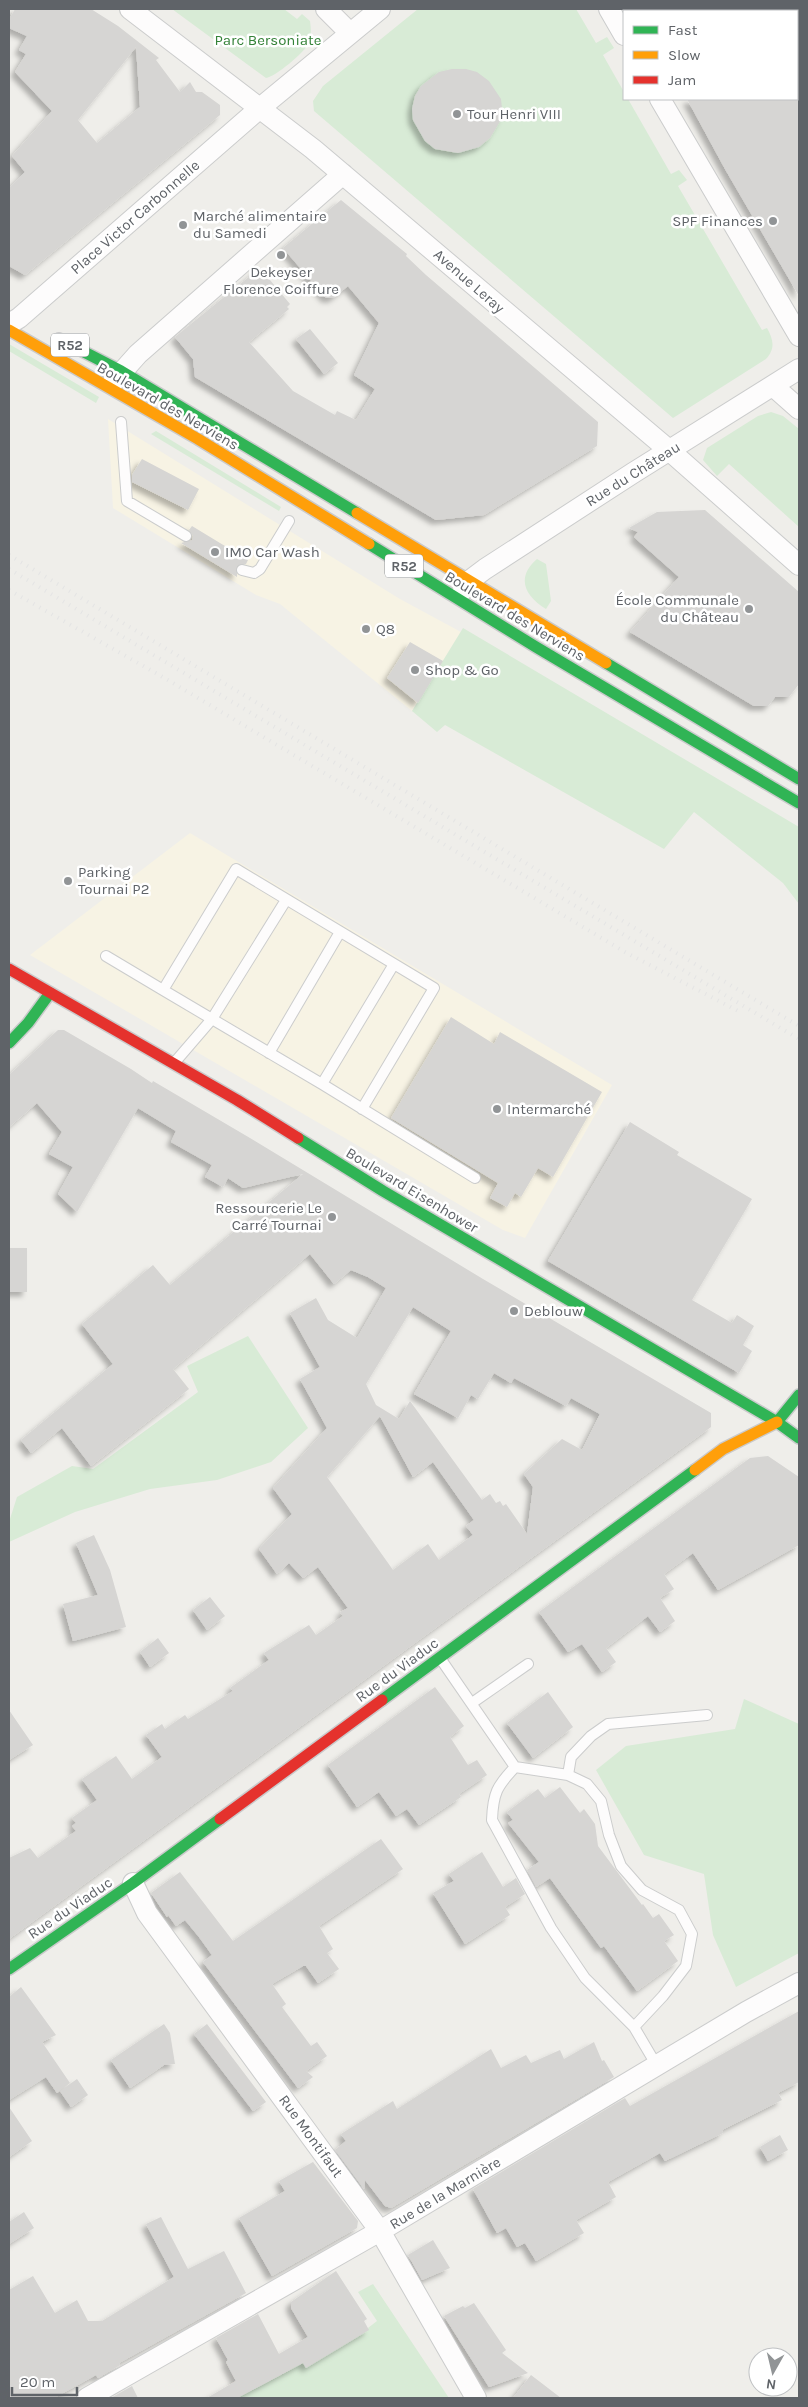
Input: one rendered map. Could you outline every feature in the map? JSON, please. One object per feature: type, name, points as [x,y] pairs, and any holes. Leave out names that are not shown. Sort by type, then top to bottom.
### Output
[{"type":"street","name":"Avenue Leray","points":[[130,9],[343,174],[670,451],[799,565]]},
{"type":"street","points":[[326,9],[350,33]]},
{"type":"street","name":"Place Victor Carbonnelle","points":[[14,322],[260,108],[380,9]]},
{"type":"street","points":[[609,9],[623,34]]},
{"type":"street","points":[[661,100],[799,336]]},
{"type":"street","points":[[108,388],[120,371],[343,174]]},
{"type":"street","name":"Boulevard des Nerviens","points":[[14,322],[108,388],[198,439],[458,599],[799,803]]},
{"type":"street","name":"Boulevard des Nerviens","points":[[44,332],[120,371],[799,779]]},
{"type":"street","name":"Rue du Château","points":[[469,581],[633,472],[670,451],[799,369]]},
{"type":"street","points":[[773,386],[799,409]]},
{"type":"street","points":[[458,599],[469,581]]},
{"type":"street","name":"Boulevard Eisenhower","points":[[9,969],[237,1100],[383,1191],[777,1422],[799,1438]]},
{"type":"street","points":[[9,1043],[28,1023],[50,993]]},
{"type":"street","name":"Rue du Viaduc","points":[[9,1968],[133,1883],[723,1449],[777,1422],[799,1394]]},
{"type":"street","name":"Rue Montifaut","points":[[133,1883],[147,1913],[380,2231],[476,2398]]},
{"type":"street","name":"Rue de la Marnière","points":[[88,2398],[380,2231],[799,1983]]},
{"type":"lane","points":[[9,339],[170,433],[799,811]]},
{"type":"lane","points":[[121,422],[126,501],[186,536]]},
{"type":"lane","points":[[242,570],[254,574],[260,569],[289,521]]},
{"type":"lane","points":[[164,990],[236,869],[434,988],[362,1109]]},
{"type":"lane","points":[[174,1063],[212,1020],[286,900]]},
{"type":"lane","points":[[269,1053],[340,932]]},
{"type":"lane","points":[[106,956],[322,1084],[475,1178]]},
{"type":"lane","points":[[322,1084],[394,964]]},
{"type":"lane","points":[[440,1657],[515,1767],[568,1775],[587,1784],[601,1801],[609,1835],[621,1866],[642,1890],[679,1910],[692,1934],[686,1966],[663,1996],[634,2027]]},
{"type":"lane","points":[[472,1704],[528,1664]]},
{"type":"lane","points":[[568,1775],[571,1757],[590,1736],[608,1724],[707,1715]]},
{"type":"lane","points":[[515,1767],[502,1781],[492,1800],[492,1820],[551,1928],[585,1978],[634,2027],[657,2066]]},
{"type":"shaded area","points":[[799,9],[798,97],[798,10],[786,10]]},
{"type":"shaded area","points":[[108,419],[400,599],[461,632],[412,711],[280,604],[256,595],[113,508]]},
{"type":"shaded area","points":[[190,833],[612,1085],[525,1238],[503,1230],[30,955]]},
{"type":"green space","name":"Parc Bersoniate","points":[[172,9],[284,9],[297,19],[302,14],[310,21],[310,39],[306,48],[296,58],[266,78]]},
{"type":"green space","points":[[418,9],[576,9],[596,43],[607,37],[614,48],[603,55],[623,90],[623,100],[629,100],[671,174],[679,170],[687,180],[678,186],[762,330],[767,328],[772,340],[769,355],[766,359],[673,418],[314,111],[313,101],[323,86]]},
{"type":"green space","points":[[9,344],[99,397],[96,403],[9,351]]},
{"type":"green space","points":[[771,412],[783,416],[799,429],[799,527],[729,464],[717,476],[703,460],[707,448],[758,416]]},
{"type":"green space","points":[[156,431],[281,507],[279,511],[151,434]]},
{"type":"green space","points":[[537,559],[546,564],[551,601],[546,609],[532,598],[525,586],[526,573]]},
{"type":"green space","points":[[463,628],[799,827],[799,904],[783,883],[694,812],[664,849],[445,725],[437,732],[412,711]]},
{"type":"green space","points":[[248,1336],[308,1428],[271,1462],[217,1480],[150,1489],[75,1512],[9,1542],[9,1522],[17,1497],[72,1466],[93,1469],[198,1392],[187,1366]]},
{"type":"green space","points":[[744,1699],[799,1724],[799,1953],[736,1987],[713,1935],[704,1874],[644,1855],[596,1770],[626,1746],[735,1729]]},
{"type":"green space","points":[[373,2284],[449,2398],[237,2398],[290,2370],[288,2366],[355,2338],[377,2321],[358,2292]]},
{"type":"building","points":[[15,9],[91,9],[118,26],[159,58],[156,60],[180,92],[190,82],[196,92],[202,92],[220,105],[220,115],[25,275],[9,266],[9,188],[25,172],[12,156],[52,111],[15,72],[26,54],[19,50],[27,36],[9,28],[9,20]],"holes":[[[136,47],[140,107],[97,143],[78,120]]]},
{"type":"building","name":"Tour Henri VIII","points":[[452,69],[466,69],[477,72],[489,81],[501,99],[502,109],[502,118],[490,138],[479,147],[458,153],[435,149],[425,141],[413,120],[412,109],[415,96],[421,86],[439,72]]},
{"type":"building","points":[[799,99],[799,296],[725,169],[688,100]]},
{"type":"building","points":[[341,200],[407,254],[406,256],[426,275],[598,422],[597,446],[484,515],[436,520],[195,377],[193,359],[175,337],[260,268],[290,304],[287,307],[289,309],[249,342],[293,391],[335,415],[337,411],[356,420],[375,389],[354,375],[379,323],[348,286],[333,298],[326,298],[283,248]]},
{"type":"building","points":[[310,329],[338,363],[324,374],[296,339]]},
{"type":"building","points":[[142,459],[199,489],[188,510],[132,482],[132,475]]},
{"type":"building","name":"École Communale du Château","points":[[705,510],[799,592],[799,684],[789,697],[775,697],[768,706],[754,706],[630,632],[679,577],[634,537],[638,532],[629,528],[657,512]]},
{"type":"building","name":"IMO Car Wash","points":[[192,526],[248,560],[246,564],[237,566],[237,577],[181,543],[192,540],[193,536],[189,530]]},
{"type":"building","name":"Shop & Go","points":[[410,642],[443,661],[418,703],[387,678]]},
{"type":"building","points":[[451,1017],[494,1044],[500,1032],[602,1092],[553,1177],[538,1168],[521,1197],[515,1193],[507,1207],[490,1198],[498,1183],[391,1118]]},
{"type":"building","points":[[58,1030],[64,1030],[152,1083],[153,1081],[250,1138],[483,1279],[711,1413],[711,1427],[9,1939],[9,1858],[30,1848],[38,1858],[76,1831],[72,1826],[76,1823],[72,1818],[97,1800],[82,1779],[116,1756],[132,1779],[162,1757],[146,1735],[162,1724],[165,1729],[185,1715],[188,1719],[233,1691],[230,1688],[269,1660],[264,1653],[309,1625],[316,1635],[343,1616],[340,1612],[348,1608],[318,1567],[303,1578],[289,1563],[277,1574],[259,1549],[292,1514],[273,1488],[327,1428],[300,1379],[320,1367],[290,1313],[316,1298],[328,1320],[357,1338],[386,1288],[368,1277],[351,1270],[334,1284],[310,1254],[173,1369],[189,1389],[91,1466],[62,1428],[31,1453],[21,1440],[113,1364],[82,1324],[153,1265],[170,1285],[303,1174],[243,1188],[228,1178],[223,1187],[205,1177],[212,1165],[171,1142],[176,1131],[138,1108],[77,1212],[58,1194],[73,1167],[49,1154],[62,1132],[37,1103],[9,1127],[9,1075]],"holes":[[[413,1307],[451,1331],[414,1394],[458,1418],[471,1395],[478,1399],[494,1373],[511,1383],[514,1378],[566,1406],[571,1398],[600,1414],[582,1450],[562,1439],[524,1474],[533,1487],[527,1534],[506,1504],[503,1506],[500,1501],[496,1503],[490,1494],[482,1500],[410,1401],[399,1419],[376,1405],[366,1384]],[[380,1416],[413,1477],[433,1462],[474,1520],[466,1526],[473,1535],[439,1560],[428,1544],[393,1570],[327,1477]]]},
{"type":"building","points":[[630,1122],[679,1152],[677,1155],[752,1199],[692,1300],[732,1323],[737,1315],[754,1326],[743,1345],[752,1351],[739,1373],[548,1261]]},
{"type":"building","points":[[9,1248],[27,1248],[27,1292],[9,1292]]},
{"type":"building","points":[[768,1456],[799,1477],[799,1545],[718,1590],[693,1553],[664,1574],[674,1589],[660,1598],[675,1621],[660,1632],[648,1616],[606,1648],[616,1662],[602,1672],[582,1644],[568,1652],[539,1612],[750,1458]]},
{"type":"building","points":[[94,1535],[110,1570],[126,1627],[73,1641],[63,1604],[98,1595],[76,1543]]},
{"type":"building","points":[[210,1597],[225,1616],[207,1630],[193,1610]]},
{"type":"building","points":[[158,1638],[169,1653],[150,1667],[140,1652]]},
{"type":"building","points":[[435,1687],[464,1726],[450,1737],[468,1765],[477,1760],[487,1775],[459,1794],[461,1797],[419,1825],[407,1809],[396,1816],[379,1792],[357,1807],[328,1765]]},
{"type":"building","points":[[548,1692],[573,1727],[533,1758],[507,1723]]},
{"type":"building","points":[[9,1710],[33,1745],[9,1760]]},
{"type":"building","points":[[560,1787],[580,1813],[584,1809],[595,1824],[598,1846],[642,1905],[653,1918],[659,1914],[674,1935],[664,1941],[678,1961],[637,1991],[604,1946],[601,1948],[550,1878],[536,1887],[527,1870],[539,1862],[508,1823],[513,1820],[507,1812],[538,1789],[545,1798]]},
{"type":"building","points":[[381,1839],[403,1869],[319,1926],[333,1949],[327,1953],[339,1969],[318,1983],[306,1966],[303,1966],[272,1984],[286,2004],[282,2007],[311,2046],[317,2042],[327,2056],[306,2071],[313,2077],[298,2088],[203,1962],[212,1955],[199,1937],[185,1920],[176,1926],[168,1915],[167,1917],[151,1893],[180,1872],[233,1941]]},
{"type":"building","points":[[482,1852],[503,1887],[516,1878],[525,1894],[505,1907],[510,1915],[465,1944],[433,1893],[454,1881],[449,1874]]},
{"type":"building","points":[[21,1987],[56,2035],[42,2042],[70,2083],[57,2093],[46,2077],[9,2100],[9,1997]]},
{"type":"building","points":[[799,2011],[799,2082],[778,2093],[782,2100],[722,2130],[723,2133],[665,2161],[660,2153],[608,2182],[616,2197],[576,2220],[584,2233],[536,2261],[525,2243],[517,2247],[506,2228],[497,2233],[473,2189],[625,2098],[630,2106]]},
{"type":"building","points":[[164,2024],[170,2033],[175,2064],[164,2065],[130,2088],[111,2060]]},
{"type":"building","points":[[207,2024],[266,2102],[253,2111],[194,2034]]},
{"type":"building","points":[[594,2042],[602,2061],[604,2060],[614,2077],[391,2208],[385,2206],[365,2180],[364,2189],[335,2150],[346,2141],[341,2134],[393,2101],[397,2109],[491,2049],[501,2068],[526,2055],[531,2063],[560,2050],[564,2059]]},
{"type":"building","points":[[77,2079],[88,2095],[71,2107],[60,2091]]},
{"type":"building","points":[[9,2107],[32,2141],[9,2157]]},
{"type":"building","points":[[780,2135],[788,2150],[768,2161],[760,2147]]},
{"type":"building","points":[[313,2162],[358,2221],[357,2228],[272,2276],[239,2218],[285,2191],[279,2181]]},
{"type":"building","points":[[24,2212],[34,2228],[9,2244],[9,2222]]},
{"type":"building","points":[[161,2217],[188,2269],[224,2251],[246,2293],[119,2363],[120,2365],[98,2378],[96,2375],[54,2398],[9,2398],[9,2290],[33,2276],[55,2313],[77,2300],[88,2321],[102,2321],[174,2277],[146,2224]]},
{"type":"building","points":[[433,2240],[450,2268],[422,2280],[408,2255]]},
{"type":"building","points":[[336,2271],[367,2319],[364,2321],[369,2330],[306,2368],[303,2363],[237,2398],[207,2398],[236,2381],[226,2362],[228,2360],[216,2338],[258,2314],[279,2354],[308,2337],[291,2308],[291,2302]]},
{"type":"building","points":[[474,2303],[506,2350],[502,2353],[528,2373],[489,2387],[444,2316],[463,2306],[465,2308]]},
{"type":"building","points":[[531,2375],[561,2398],[513,2398]]},
{"type":"building","points":[[132,2386],[138,2398],[111,2398]]},
{"type":"railway","points":[[9,555],[799,1026]]},
{"type":"railway","points":[[9,569],[799,1039]]},
{"type":"railway","points":[[9,590],[161,676],[625,952],[738,1011]]},
{"type":"traffic: fast","points":[[59,339],[121,371],[357,513]]},
{"type":"traffic: fast","points":[[369,544],[536,647],[799,803]]},
{"type":"traffic: fast","points":[[606,663],[799,779]]},
{"type":"traffic: fast","points":[[9,1043],[28,1023],[50,993]]},
{"type":"traffic: fast","points":[[298,1138],[383,1191],[777,1422]]},
{"type":"traffic: fast","points":[[799,1395],[777,1422],[799,1438]]},
{"type":"traffic: fast","points":[[382,1700],[695,1470]]},
{"type":"traffic: fast","points":[[9,1969],[133,1883],[220,1819]]},
{"type":"traffic: slow","points":[[9,330],[198,439],[369,544]]},
{"type":"traffic: slow","points":[[357,513],[606,663]]},
{"type":"traffic: slow","points":[[695,1470],[723,1449],[777,1422]]},
{"type":"traffic: jam","points":[[9,969],[237,1100],[298,1138]]},
{"type":"traffic: jam","points":[[220,1819],[382,1700]]},
{"type":"place","name":"Tour Henri VIII","points":[[457,114]]},
{"type":"place","name":"SPF Finances","points":[[773,221]]},
{"type":"place","name":"Marché alimentaire du Samedi","points":[[183,225]]},
{"type":"place","name":"Dekeyser Florence Coiffure","points":[[281,255]]},
{"type":"place","name":"IMO Car Wash","points":[[215,552]]},
{"type":"place","name":"École Communale du Château","points":[[749,609]]},
{"type":"place","name":"Q8","points":[[366,629]]},
{"type":"place","name":"Shop & Go","points":[[415,670]]},
{"type":"place","name":"Parking Tournai P2","points":[[68,881]]},
{"type":"place","name":"Intermarché","points":[[497,1109]]},
{"type":"place","name":"Ressourcerie Le Carré Tournai","points":[[332,1217]]},
{"type":"place","name":"Deblouw","points":[[514,1311]]}]
